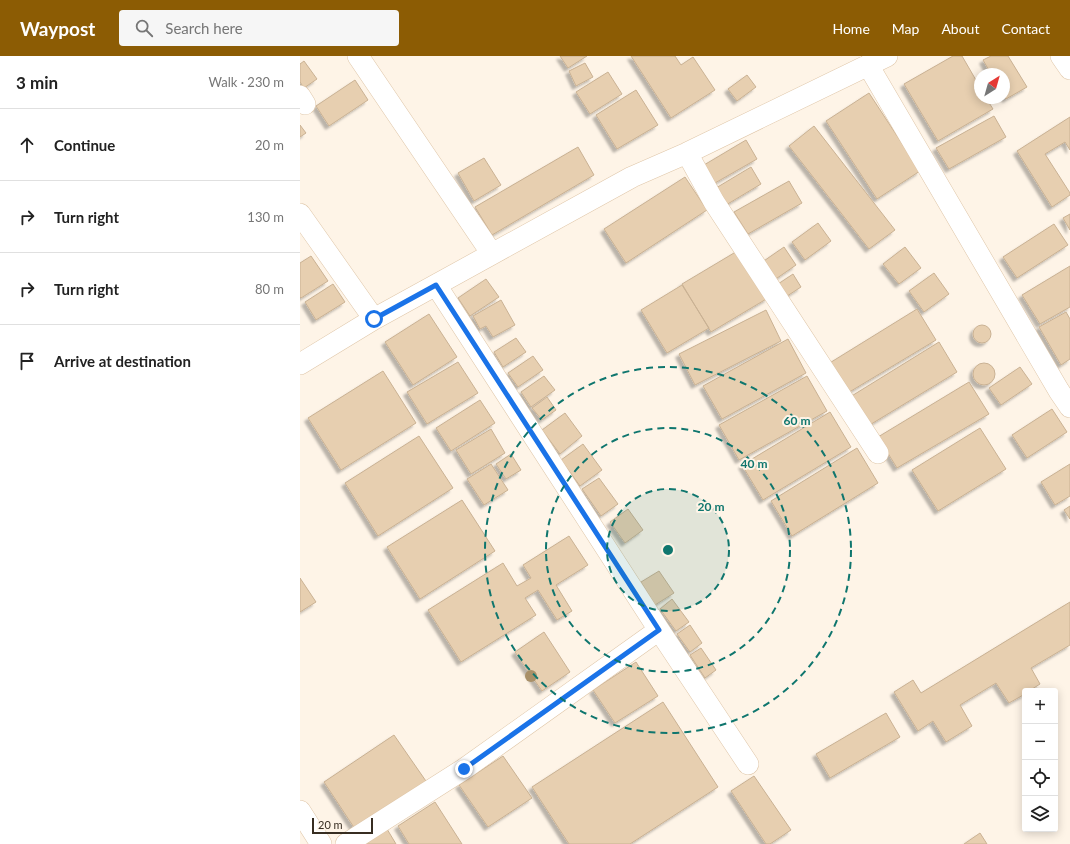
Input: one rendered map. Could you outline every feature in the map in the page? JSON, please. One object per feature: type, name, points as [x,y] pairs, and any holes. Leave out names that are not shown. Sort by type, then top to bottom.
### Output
[{"type":"street","points":[[358,56],[492,254]]},
{"type":"street","points":[[300,364],[374,319],[632,177],[687,153],[887,56]]},
{"type":"street","points":[[1061,56],[1070,69]]},
{"type":"street","points":[[868,65],[1066,394]]},
{"type":"street","points":[[687,153],[714,202],[878,454]]},
{"type":"street","points":[[300,214],[374,319]]},
{"type":"street","points":[[436,285],[659,630],[748,764]]},
{"type":"street","points":[[346,844],[464,769],[659,630]]},
{"type":"street","points":[[300,811],[321,844]]},
{"type":"building","points":[[560,56],[587,56],[568,68]]},
{"type":"building","points":[[631,56],[675,56],[681,65],[693,57],[715,90],[671,118]]},
{"type":"building","points":[[953,56],[962,56],[974,77],[974,104],[990,104],[993,109],[938,141],[904,84]]},
{"type":"building","points":[[991,56],[1008,56],[1027,87],[1010,97],[1010,68],[988,68],[983,60]]},
{"type":"building","points":[[304,61],[317,79],[304,88],[300,82],[300,64]]},
{"type":"building","points":[[585,63],[593,77],[576,86],[569,71]]},
{"type":"building","points":[[608,72],[622,94],[590,114],[576,92]]},
{"type":"building","points":[[747,75],[756,87],[737,101],[728,89]]},
{"type":"building","points":[[355,80],[368,100],[329,126],[316,106]]},
{"type":"building","points":[[636,90],[658,125],[617,149],[596,115]]},
{"type":"building","points":[[869,93],[920,171],[877,199],[826,121]]},
{"type":"building","points":[[994,116],[1006,137],[949,169],[936,148]]},
{"type":"building","points":[[1070,117],[1070,150],[1065,142],[1045,154],[1070,193],[1070,195],[1052,207],[1017,151]]},
{"type":"building","points":[[300,125],[306,133],[300,137]]},
{"type":"building","points":[[814,126],[895,230],[869,249],[789,146]]},
{"type":"building","points":[[746,140],[757,159],[715,183],[704,165]]},
{"type":"building","points":[[578,147],[594,175],[492,235],[475,207]]},
{"type":"building","points":[[484,158],[501,185],[474,201],[458,173]]},
{"type":"building","points":[[751,167],[761,184],[726,205],[716,188]]},
{"type":"building","points":[[685,177],[707,210],[626,263],[604,229]]},
{"type":"building","points":[[789,181],[802,203],[748,234],[734,212]]},
{"type":"building","points":[[1070,214],[1070,230],[1063,218]]},
{"type":"building","points":[[818,223],[831,241],[805,260],[792,242]]},
{"type":"building","points":[[1054,224],[1068,245],[1017,278],[1003,257]]},
{"type":"building","points":[[784,247],[796,265],[770,283],[758,265]]},
{"type":"building","points":[[905,247],[921,268],[899,284],[883,264]]},
{"type":"building","points":[[739,250],[768,298],[711,332],[682,284]]},
{"type":"building","points":[[311,256],[328,281],[301,298],[300,263]]},
{"type":"building","points":[[1070,266],[1070,307],[1040,324],[1022,295]]},
{"type":"building","points":[[934,273],[949,294],[924,312],[909,291]]},
{"type":"building","points":[[793,274],[801,287],[781,300],[772,288]]},
{"type":"building","points":[[486,279],[499,297],[470,316],[458,298]]},
{"type":"building","points":[[333,284],[345,302],[316,320],[305,302]]},
{"type":"building","points":[[682,285],[709,328],[667,353],[641,310]]},
{"type":"building","points":[[501,300],[515,325],[493,337],[486,326],[480,329],[473,316]]},
{"type":"building","points":[[917,309],[936,340],[846,394],[828,364]]},
{"type":"building","points":[[766,310],[781,341],[695,385],[679,354]]},
{"type":"building","points":[[1066,312],[1070,319],[1070,359],[1061,365],[1039,327]]},
{"type":"building","points":[[429,314],[457,357],[413,385],[385,342]]},
{"type":"building","points":[[978,325],[986,325],[991,330],[989,341],[986,343],[978,343],[973,338],[973,330]]},
{"type":"building","points":[[516,338],[526,352],[503,367],[494,352]]},
{"type":"building","points":[[788,339],[806,373],[722,419],[703,386]]},
{"type":"building","points":[[939,342],[957,372],[868,426],[850,397]]},
{"type":"building","points":[[533,356],[543,370],[518,387],[508,373]]},
{"type":"building","points":[[458,362],[478,393],[427,424],[407,392]]},
{"type":"building","points":[[984,363],[992,366],[995,374],[992,382],[984,385],[976,382],[973,374],[976,366]]},
{"type":"building","points":[[1020,367],[1032,384],[1001,405],[989,388]]},
{"type":"building","points":[[383,371],[416,423],[341,470],[308,418]]},
{"type":"building","points":[[544,376],[555,390],[531,407],[521,392]]},
{"type":"building","points":[[807,376],[827,411],[739,460],[719,425]]},
{"type":"building","points":[[969,382],[989,414],[897,468],[878,437]]},
{"type":"building","points":[[547,397],[556,410],[542,420],[532,408]]},
{"type":"building","points":[[480,400],[495,423],[451,451],[436,428]]},
{"type":"building","points":[[1052,409],[1067,432],[1027,458],[1012,435]]},
{"type":"building","points":[[830,412],[851,447],[763,500],[742,465]]},
{"type":"building","points":[[565,413],[582,436],[560,454],[542,430]]},
{"type":"building","points":[[980,428],[1006,469],[938,511],[912,470]]},
{"type":"building","points":[[491,429],[505,453],[471,474],[456,450]]},
{"type":"building","points":[[419,436],[453,488],[378,536],[345,483]]},
{"type":"building","points":[[583,444],[602,470],[580,486],[561,460]]},
{"type":"building","points":[[857,448],[878,483],[792,536],[771,501]]},
{"type":"building","points":[[511,454],[521,470],[506,479],[496,464]]},
{"type":"building","points":[[491,464],[508,490],[484,505],[467,479]]},
{"type":"building","points":[[1070,464],[1070,496],[1055,505],[1041,482]]},
{"type":"building","points":[[599,478],[618,504],[601,516],[582,489]]},
{"type":"building","points":[[462,500],[495,551],[420,599],[387,547]]},
{"type":"building","points":[[1070,506],[1070,519],[1064,510]]},
{"type":"building","points":[[628,509],[643,530],[625,543],[610,522]]},
{"type":"building","points":[[569,536],[588,565],[556,585],[572,611],[557,620],[538,590],[525,598],[536,615],[461,662],[428,610],[503,563],[517,586],[531,578],[523,565]]},
{"type":"building","points":[[659,571],[674,593],[655,605],[641,582]]},
{"type":"building","points":[[300,578],[316,602],[300,612]]},
{"type":"building","points":[[672,599],[689,622],[676,631],[660,609]]},
{"type":"building","points":[[1070,602],[1070,645],[1031,668],[1040,684],[1034,688],[1022,688],[1022,696],[1009,703],[996,683],[960,705],[972,726],[946,742],[933,721],[918,731],[894,692],[913,680],[921,693]]},
{"type":"building","points":[[690,625],[702,643],[690,652],[677,634]]},
{"type":"building","points":[[544,632],[570,672],[542,691],[515,652]]},
{"type":"building","points":[[701,648],[716,670],[705,678],[690,655]]},
{"type":"building","points":[[636,662],[658,696],[615,723],[593,690]]},
{"type":"building","points":[[663,702],[718,787],[630,844],[569,844],[532,787]]},
{"type":"building","points":[[886,713],[900,737],[830,778],[816,754]]},
{"type":"building","points":[[394,735],[428,784],[357,832],[324,782]]},
{"type":"building","points":[[503,756],[532,798],[488,827],[459,785]]},
{"type":"building","points":[[754,776],[791,830],[770,844],[766,844],[731,791]]},
{"type":"building","points":[[435,802],[462,844],[409,844],[398,826]]},
{"type":"building","points":[[387,829],[396,844],[363,844]]},
{"type":"building","points":[[980,833],[987,844],[964,844]]},
{"type":"route","points":[[374,319],[436,285],[659,630],[464,769]]}]
